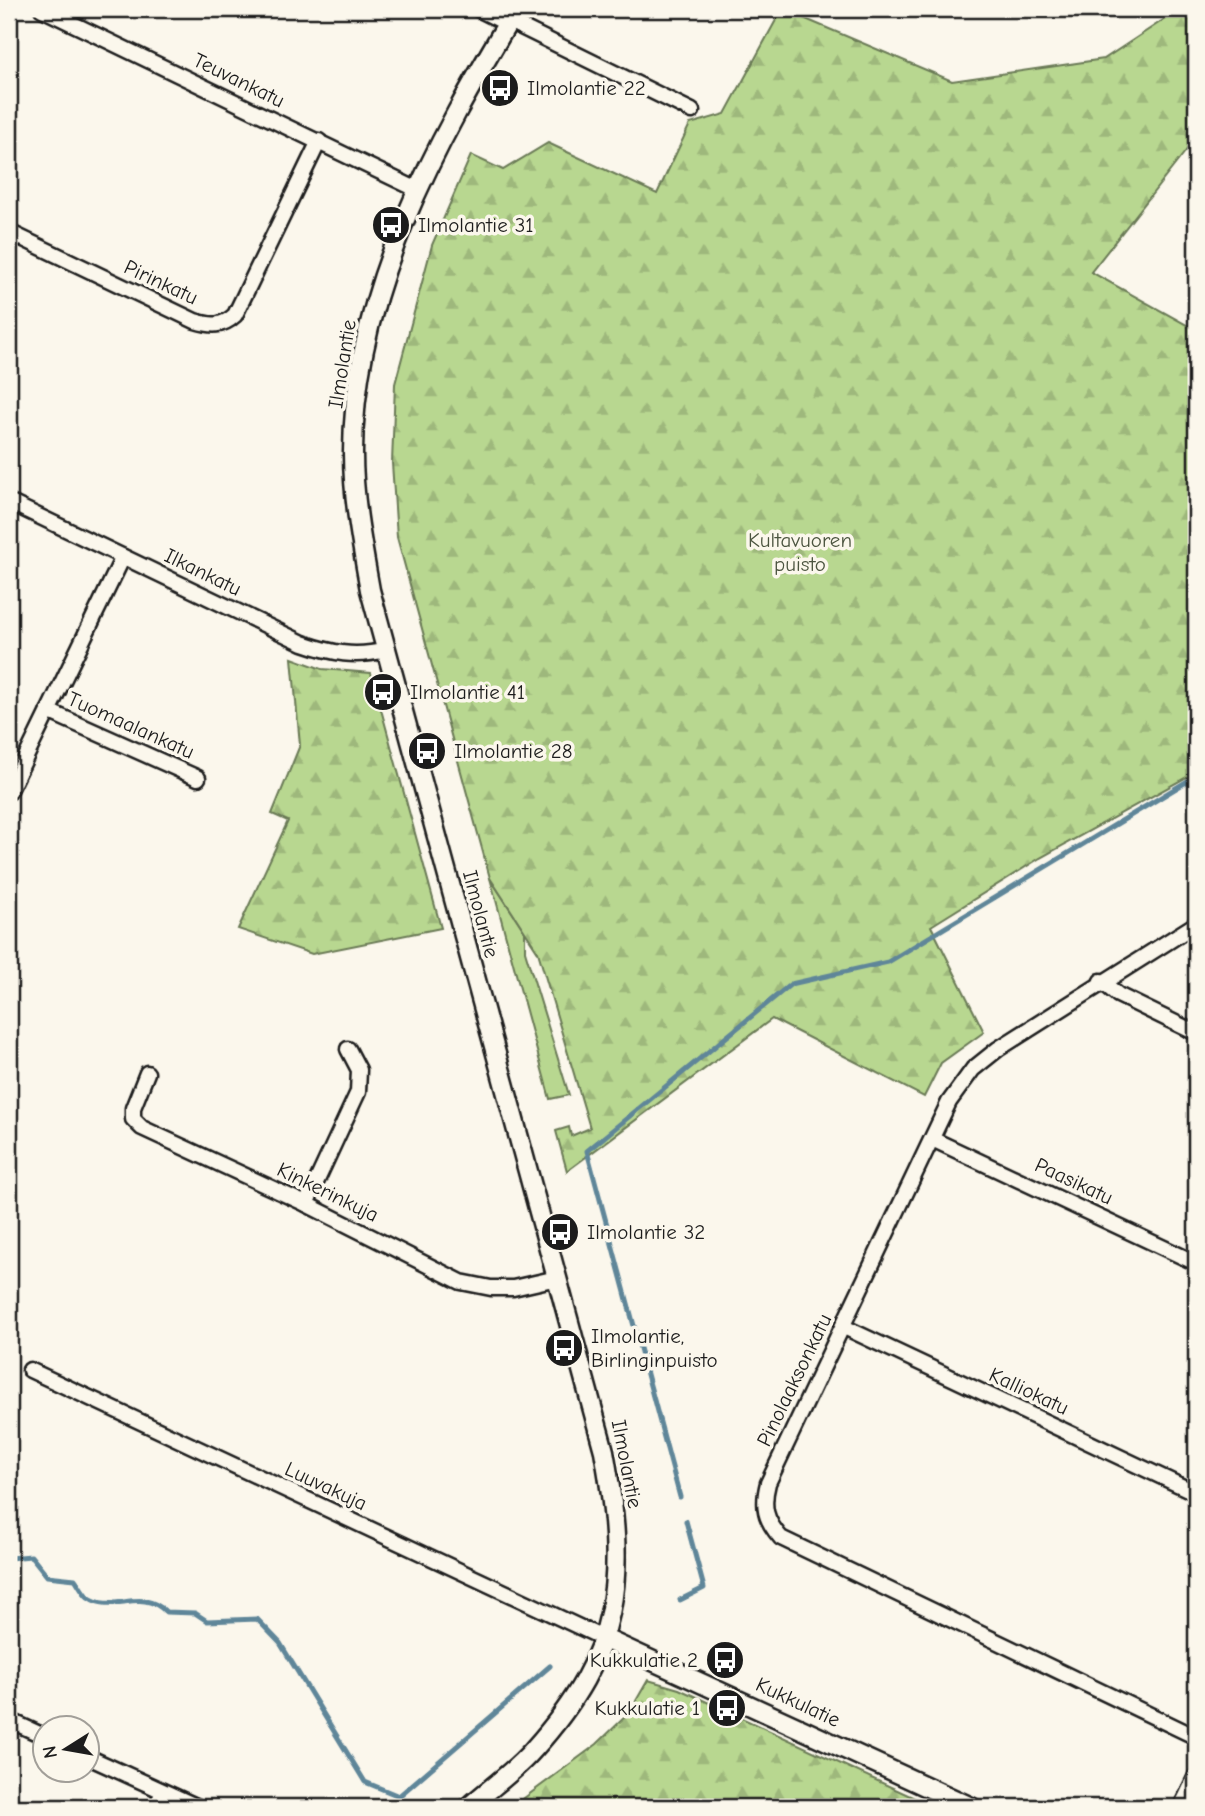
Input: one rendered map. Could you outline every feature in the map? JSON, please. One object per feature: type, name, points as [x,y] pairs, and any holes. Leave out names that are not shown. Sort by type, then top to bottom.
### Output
[{"type":"street","name":"Teuvankatu","points":[[42,9],[418,190]]},
{"type":"street","points":[[478,9],[511,18],[692,111]]},
{"type":"street","name":"Ilmolantie","points":[[469,1807],[532,1751],[574,1700],[592,1672],[612,1611],[617,1563],[614,1508],[604,1451],[370,590],[358,521],[353,452],[359,383],[371,321],[391,253],[418,190],[511,18]]},
{"type":"street","name":"Pirinkatu","points":[[9,232],[195,321],[211,326],[226,323],[235,315],[319,141]]},
{"type":"street","name":"Ilkankatu","points":[[9,502],[313,646],[334,654],[359,656],[386,650]]},
{"type":"street","points":[[9,792],[123,557]]},
{"type":"street","name":"Tuomaalankatu","points":[[48,711],[198,778]]},
{"type":"street","name":"Pinolaaksonkatu","points":[[1196,924],[1034,1023],[973,1069],[949,1102],[768,1483],[764,1500],[765,1516],[781,1538],[1196,1737]]},
{"type":"street","points":[[1101,981],[1118,995],[1196,1033]]},
{"type":"street","points":[[306,1204],[358,1092],[359,1070],[348,1049]]},
{"type":"street","name":"Kinkerinkuja","points":[[148,1073],[133,1108],[133,1119],[142,1128],[306,1204],[461,1282],[513,1288],[557,1278]]},
{"type":"street","name":"Paasikatu","points":[[932,1139],[1196,1262]]},
{"type":"street","name":"Kalliokatu","points":[[844,1327],[1196,1493]]},
{"type":"street","name":"Luuvakuja","points":[[30,1370],[605,1639]]},
{"type":"street","name":"Kukkulatie","points":[[605,1639],[971,1807]]},
{"type":"street","points":[[9,1720],[32,1731]]},
{"type":"street","points":[[102,1764],[198,1807]]},
{"type":"street","points":[[1181,1807],[1196,1776]]},
{"type":"street","points":[[156,1807],[163,1792]]},
{"type":"green space","name":"Kultavuoren puisto","points":[[782,9],[952,81],[1104,59],[1180,9],[1196,9],[1196,138],[1091,272],[1196,330],[1196,772],[1040,858],[931,926],[984,1032],[941,1063],[924,1097],[772,1019],[567,1171],[556,1131],[569,1127],[571,1136],[590,1128],[538,952],[490,878],[397,537],[392,463],[395,384],[432,245],[471,155],[503,170],[548,143],[657,194],[690,124],[725,114]]},
{"type":"green space","points":[[292,658],[322,669],[371,673],[441,928],[312,954],[238,929],[288,821],[272,814],[300,745]]},
{"type":"green space","points":[[490,878],[525,932],[525,951],[569,1095],[550,1099]]},
{"type":"green space","points":[[648,1680],[679,1689],[934,1807],[512,1807],[597,1744],[629,1713]]},
{"type":"waterway","points":[[680,1497],[587,1151],[791,984],[888,962],[1196,776]]},
{"type":"waterway","points":[[680,1600],[704,1588],[686,1521]]},
{"type":"waterway","points":[[9,1558],[31,1556],[47,1576],[75,1579],[86,1595],[98,1602],[147,1601],[166,1612],[195,1613],[207,1621],[257,1619],[280,1643],[365,1782],[399,1796],[550,1666]]},
{"type":"place","name":"Ilmolantie 22","points":[[500,88]]},
{"type":"place","name":"Ilmolantie 31","points":[[391,225]]},
{"type":"place","name":"Ilmolantie 41","points":[[383,692]]},
{"type":"place","name":"Ilmolantie 28","points":[[427,751]]},
{"type":"place","name":"Ilmolantie 32","points":[[560,1232]]},
{"type":"place","name":"Ilmolantie, Birlinginpuisto","points":[[564,1348]]},
{"type":"place","name":"Kukkulatie 2","points":[[725,1660]]},
{"type":"place","name":"Kukkulatie 1","points":[[727,1708]]}]
